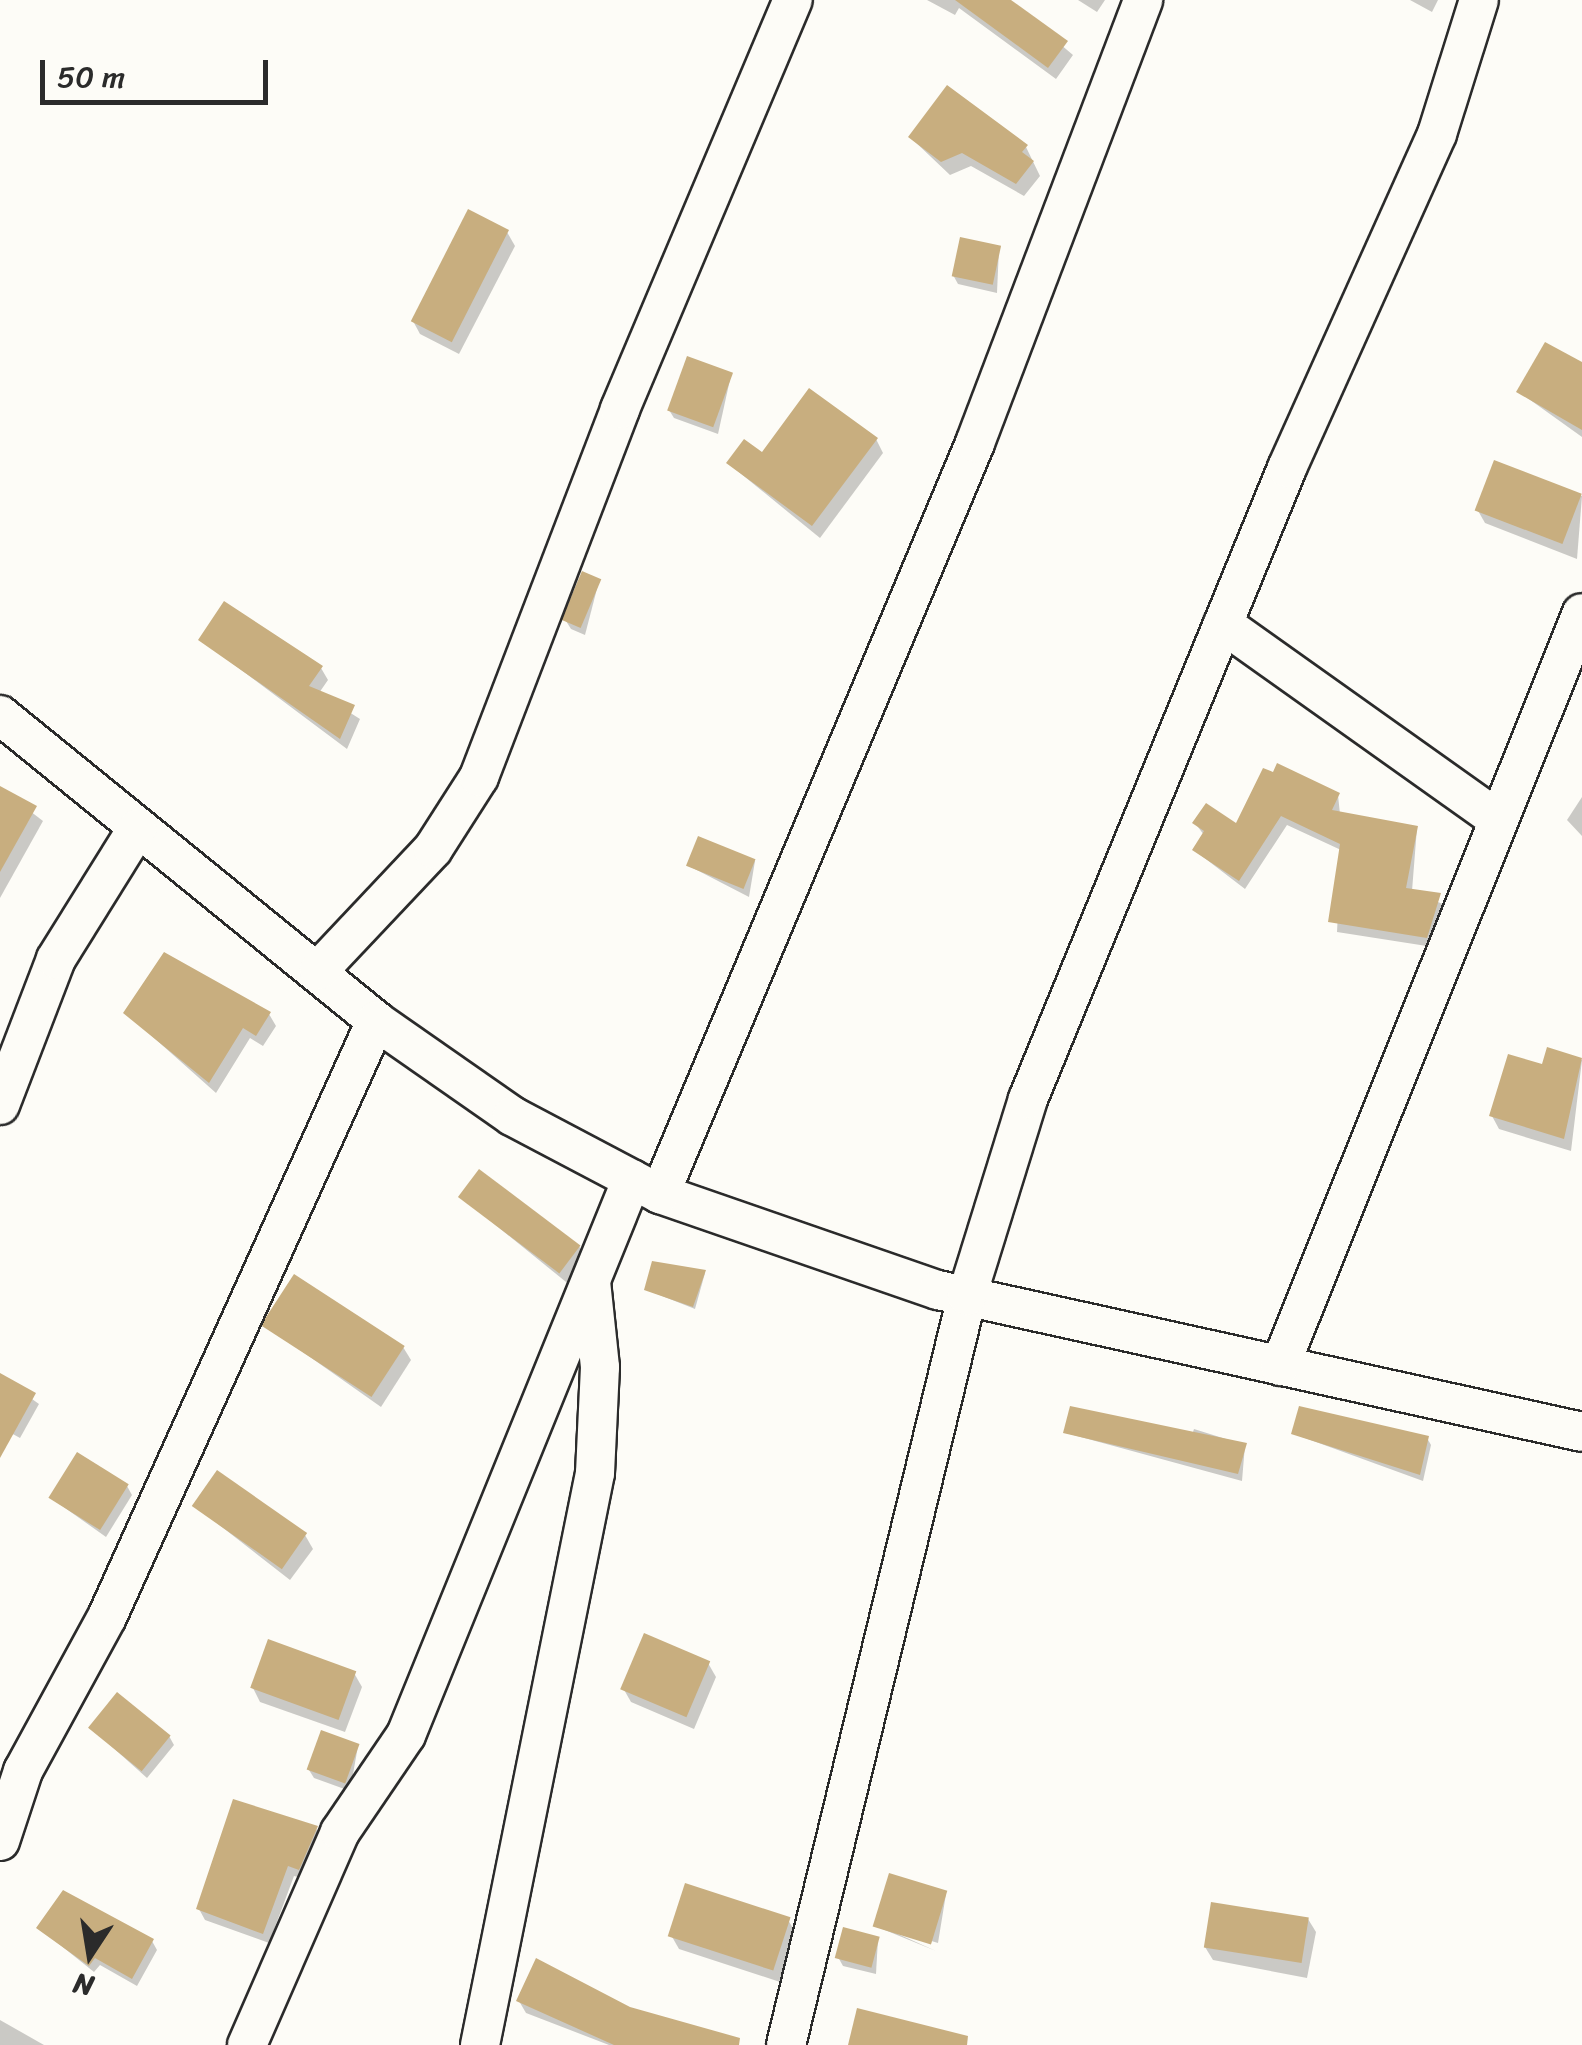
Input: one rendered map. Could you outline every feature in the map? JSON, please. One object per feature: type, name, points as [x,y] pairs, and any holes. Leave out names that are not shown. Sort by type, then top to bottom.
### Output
[{"type":"street","points":[[319,970],[433,849],[479,778],[620,409],[793,0]]},
{"type":"street","points":[[247,2045],[340,1832],[406,1735],[590,1282],[646,1187],[975,443],[1143,0]]},
{"type":"street","points":[[786,2045],[967,1296],[1035,1082],[1223,624],[1437,134],[1479,0]]},
{"type":"street","points":[[1280,1366],[1582,613]]},
{"type":"street","points":[[1223,624],[1497,818]]},
{"type":"street","points":[[0,715],[137,829],[319,970],[376,1021],[512,1116],[646,1187],[967,1296],[1582,1432]]},
{"type":"street","points":[[0,1105],[56,959],[137,829]]},
{"type":"street","points":[[0,1842],[23,1771],[107,1617],[376,1021]]},
{"type":"street","points":[[480,2045],[595,1473],[600,1367],[590,1282]]},
{"type":"building","points":[[955,0],[1011,0],[1068,41],[1048,68]]},
{"type":"building","points":[[947,85],[1028,145],[1022,152],[1034,161],[1016,184],[962,153],[941,162],[908,137]]},
{"type":"building","points":[[468,209],[509,230],[452,342],[411,321]]},
{"type":"building","points":[[960,237],[1001,246],[993,285],[952,276]]},
{"type":"building","points":[[1545,342],[1582,362],[1582,430],[1516,392]]},
{"type":"building","points":[[687,356],[733,373],[713,427],[667,411]]},
{"type":"building","points":[[809,388],[878,438],[812,526],[726,463],[744,439],[762,452]]},
{"type":"building","points":[[1494,460],[1582,494],[1562,544],[1475,510]]},
{"type":"building","points":[[582,571],[601,579],[581,628],[561,620]]},
{"type":"building","points":[[224,601],[323,666],[309,686],[355,705],[340,739],[198,640]]},
{"type":"building","points":[[1277,763],[1340,793],[1332,810],[1418,826],[1406,888],[1441,893],[1427,938],[1328,922],[1340,844],[1281,816],[1239,881],[1192,850],[1204,831],[1192,823],[1206,803],[1236,823],[1263,768],[1273,772]]},
{"type":"building","points":[[0,786],[37,806],[0,872]]},
{"type":"building","points":[[698,836],[755,859],[743,889],[686,866]]},
{"type":"building","points":[[164,952],[271,1012],[256,1036],[243,1028],[209,1083],[123,1013]]},
{"type":"building","points":[[1547,1047],[1582,1058],[1564,1139],[1489,1116],[1508,1054],[1542,1064]]},
{"type":"building","points":[[479,1169],[580,1245],[559,1273],[458,1197]]},
{"type":"building","points":[[652,1261],[706,1270],[693,1307],[644,1290]]},
{"type":"building","points":[[294,1274],[405,1346],[371,1397],[261,1325]]},
{"type":"building","points":[[0,1373],[36,1393],[0,1458]]},
{"type":"building","points":[[1070,1406],[1247,1443],[1238,1474],[1063,1433]]},
{"type":"building","points":[[1299,1406],[1429,1436],[1420,1475],[1291,1434]]},
{"type":"building","points":[[77,1452],[129,1484],[100,1530],[48,1498]]},
{"type":"building","points":[[217,1470],[307,1533],[282,1569],[192,1506]]},
{"type":"building","points":[[644,1633],[710,1661],[686,1717],[620,1689]]},
{"type":"building","points":[[268,1639],[356,1671],[339,1720],[250,1688]]},
{"type":"building","points":[[117,1692],[171,1735],[142,1771],[88,1728]]},
{"type":"building","points":[[321,1730],[360,1744],[345,1783],[307,1769]]},
{"type":"building","points":[[233,1799],[318,1826],[299,1870],[288,1866],[263,1934],[196,1909]]},
{"type":"building","points":[[889,1873],[947,1891],[931,1944],[873,1927]]},
{"type":"building","points":[[685,1883],[791,1917],[773,1971],[668,1936]]},
{"type":"building","points":[[63,1890],[154,1939],[132,1979],[95,1958],[89,1966],[36,1928]]},
{"type":"building","points":[[1211,1902],[1309,1917],[1302,1963],[1204,1947]]},
{"type":"building","points":[[843,1927],[880,1937],[871,1968],[835,1958]]},
{"type":"building","points":[[536,1958],[630,2007],[740,2038],[739,2045],[614,2045],[516,2001]]},
{"type":"building","points":[[857,2008],[968,2036],[967,2045],[848,2045]]}]
